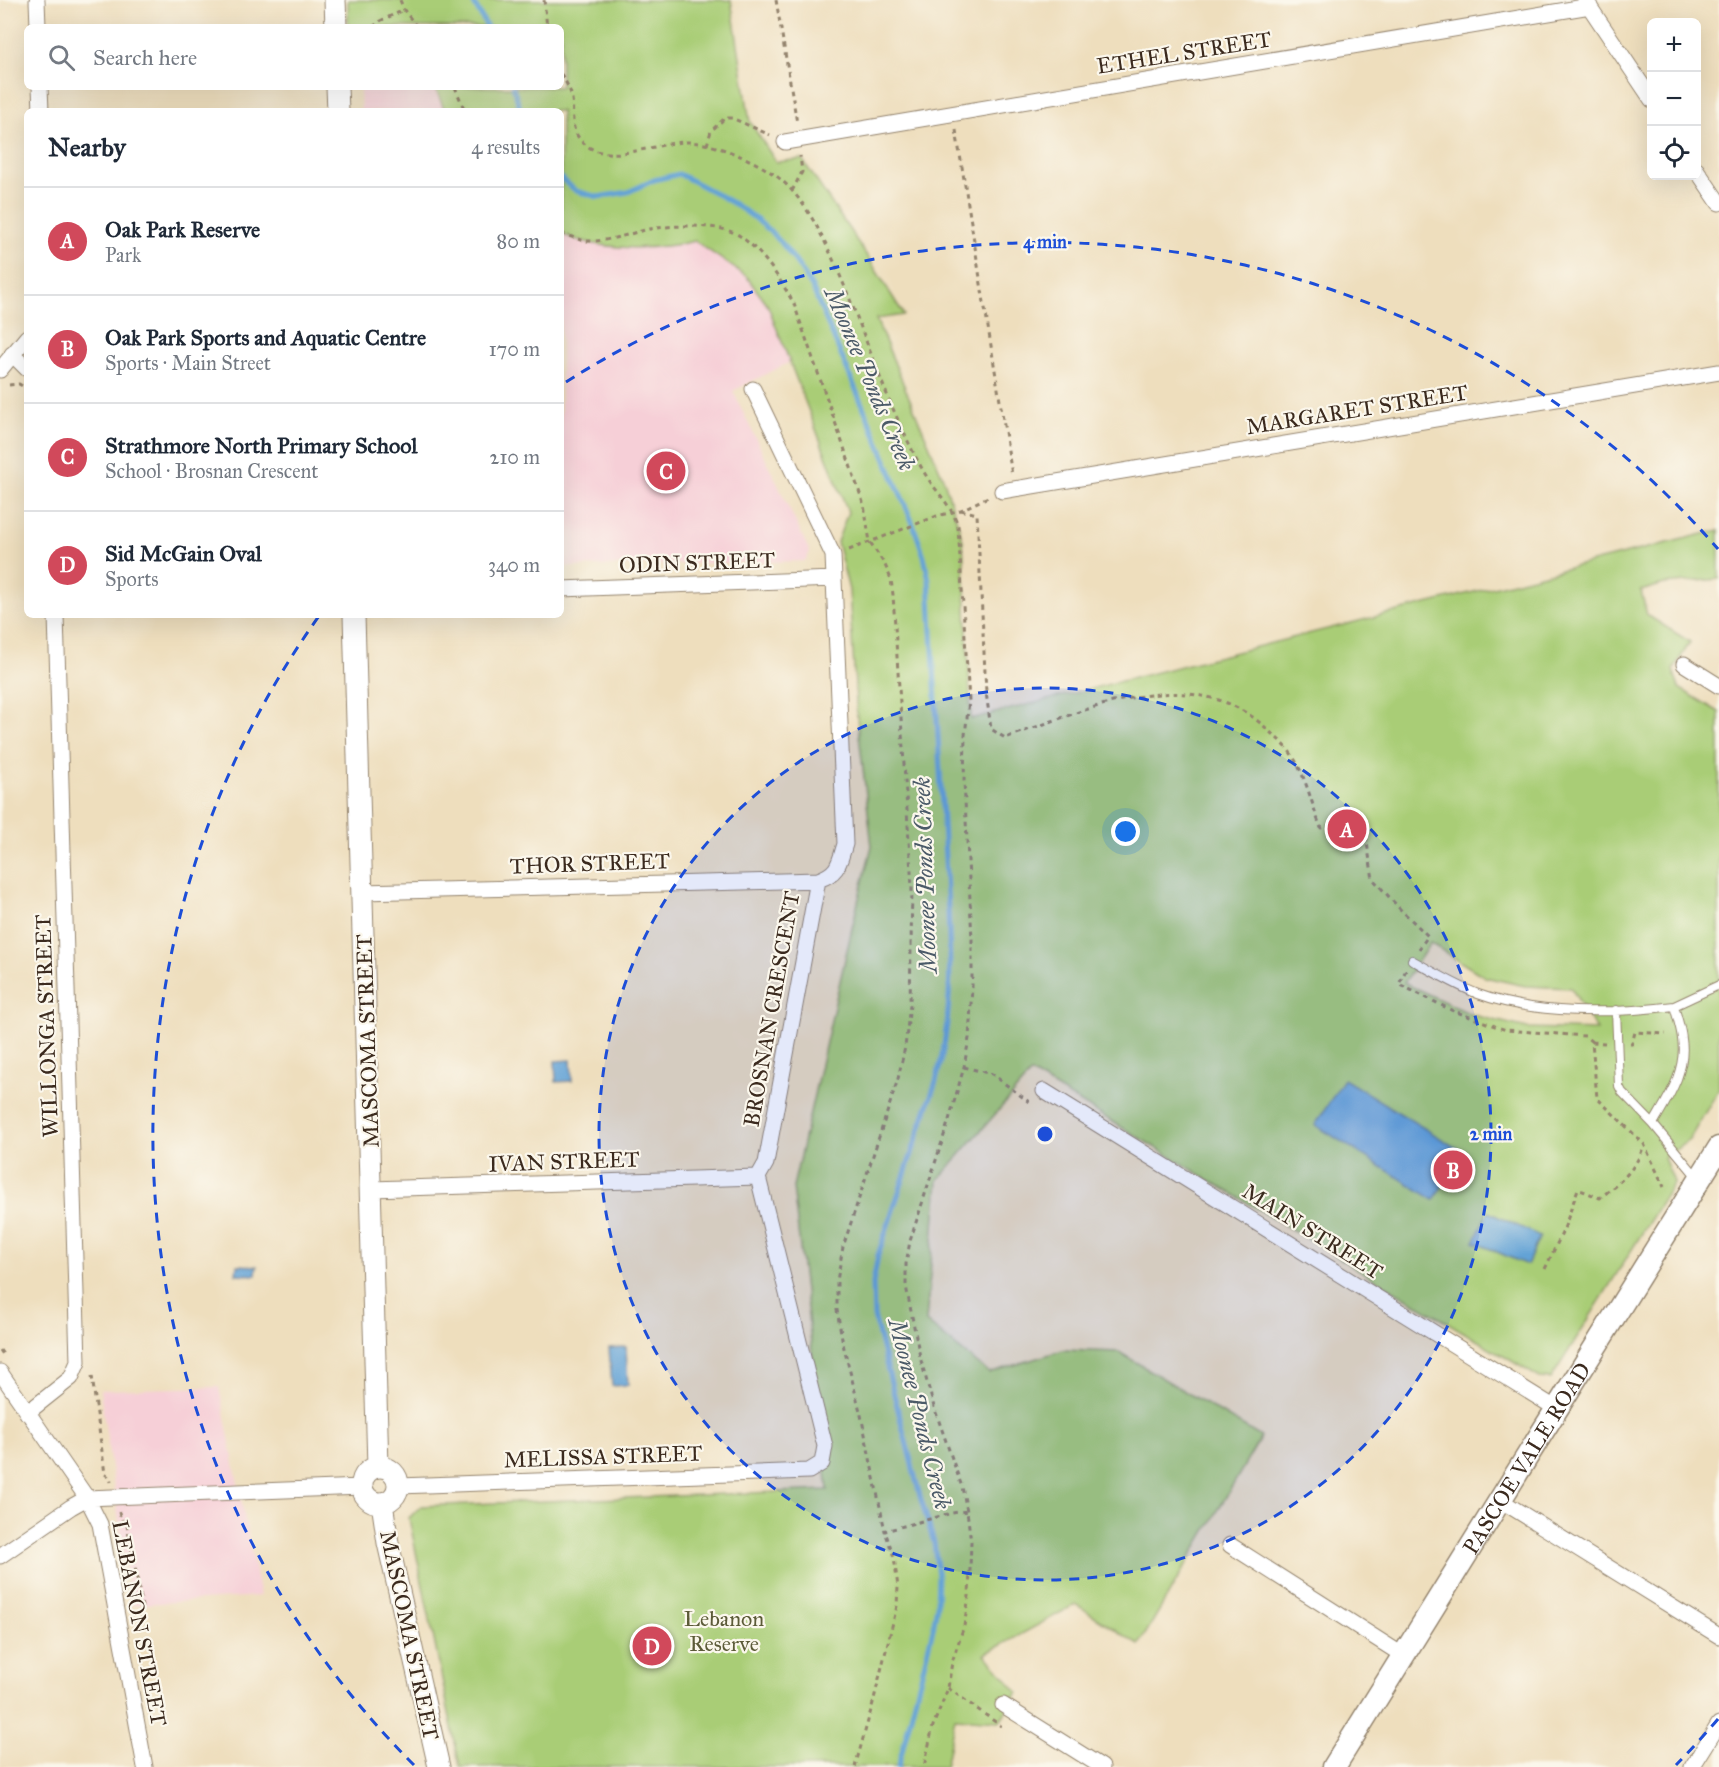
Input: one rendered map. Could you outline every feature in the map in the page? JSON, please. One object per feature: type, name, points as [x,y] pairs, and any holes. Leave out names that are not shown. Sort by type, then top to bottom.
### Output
[{"type":"main road","points":[[335,0],[336,24]]},
{"type":"main road","points":[[337,90],[338,108]]},
{"type":"main road","name":"MASCOMA STREET","points":[[354,618],[378,1467]]},
{"type":"main road","name":"PASCOE VALE ROAD","points":[[1334,1767],[1719,1148]]},
{"type":"main road","points":[[378,1467],[385,1467],[395,1474],[399,1486],[392,1500],[382,1503],[370,1501],[362,1487],[364,1476],[373,1468],[378,1467]]},
{"type":"main road","name":"MASCOMA STREET","points":[[382,1503],[388,1543],[438,1767]]},
{"type":"street","points":[[37,0],[38,24]]},
{"type":"street","points":[[1587,3],[1647,93]]},
{"type":"street","name":"ETHEL STREET","points":[[792,140],[1587,3]]},
{"type":"street","points":[[40,90],[41,108]]},
{"type":"street","points":[[1701,176],[1719,203]]},
{"type":"street","points":[[0,370],[24,340]]},
{"type":"street","points":[[12,354],[24,366]]},
{"type":"street","name":"MARGARET STREET","points":[[1008,489],[1719,372]]},
{"type":"street","name":"BROSNAN CRESCENT","points":[[753,389],[833,555],[845,844],[838,867],[828,876],[818,880],[766,1163],[758,1178]]},
{"type":"street","name":"ODIN STREET","points":[[564,589],[834,579]]},
{"type":"street","name":"WILLONGA STREET","points":[[27,1413],[71,1378],[78,1362],[56,618]]},
{"type":"street","points":[[1684,664],[1719,686]]},
{"type":"street","name":"THOR STREET","points":[[363,892],[818,880]]},
{"type":"street","name":"MAIN STREET","points":[[1044,1091],[1557,1409]]},
{"type":"street","name":"IVAN STREET","points":[[371,1189],[758,1178]]},
{"type":"street","name":"MELISSA STREET","points":[[399,1486],[809,1471],[822,1463],[825,1446],[758,1178]]},
{"type":"street","name":"LEBANON STREET","points":[[0,1372],[87,1498],[100,1524],[145,1767]]},
{"type":"street","points":[[0,1557],[87,1498],[362,1487]]},
{"type":"street","points":[[1500,1500],[1719,1636]]},
{"type":"street","points":[[1230,1545],[1404,1656]]},
{"type":"street","points":[[1003,1705],[1102,1767]]},
{"type":"street","points":[[1692,1767],[1719,1724]]},
{"type":"lane","points":[[1412,960],[1478,994],[1511,1003],[1574,1010],[1650,1009],[1674,1006],[1719,985]]},
{"type":"lane","points":[[1653,1124],[1676,1086],[1682,1064],[1682,1041],[1674,1006]]},
{"type":"lane","points":[[1616,1010],[1619,1086],[1700,1180]]},
{"type":"path","points":[[400,0],[404,10],[415,24]]},
{"type":"path","points":[[544,0],[547,24]]},
{"type":"path","points":[[776,0],[792,140],[802,172],[792,191]]},
{"type":"path","points":[[376,24],[404,10]]},
{"type":"path","points":[[564,80],[572,95],[575,131],[579,139],[587,146],[621,154],[671,143],[688,142],[707,145],[758,164],[792,191],[818,229],[834,261],[905,435],[927,477],[953,512],[958,526],[969,701],[965,735],[964,781],[972,987],[969,1038],[964,1067],[934,1171],[910,1241],[906,1275],[908,1298],[920,1357],[934,1407],[962,1487],[971,1542],[969,1596],[964,1626],[952,1662],[948,1688],[933,1726],[924,1767]]},
{"type":"path","points":[[456,90],[464,108]]},
{"type":"path","points":[[707,145],[711,131],[725,118],[732,118],[792,140]]},
{"type":"path","points":[[833,555],[938,516],[961,510],[1008,489],[956,130]]},
{"type":"path","points":[[3,388],[19,384],[24,387]]},
{"type":"path","points":[[961,510],[977,514],[986,692],[991,729],[1005,738],[1107,703],[1154,693],[1208,696],[1238,706],[1263,725],[1290,751],[1303,775],[1322,828],[1363,819],[1374,879],[1428,936],[1398,984],[1452,1010],[1506,1030],[1585,1036],[1592,1042],[1618,1044],[1632,1044],[1635,1032],[1666,1032],[1668,1044],[1682,1041]]},
{"type":"path","points":[[1592,1042],[1597,1098],[1644,1144],[1664,1188]]},
{"type":"path","points":[[964,1067],[992,1074],[1029,1102]]},
{"type":"path","points":[[1545,1269],[1564,1229],[1578,1189],[1600,1198],[1621,1181],[1639,1160],[1644,1144]]},
{"type":"path","points":[[92,1373],[105,1474],[110,1478],[121,1521],[126,1520],[141,1599],[142,1609],[137,1628],[139,1638]]},
{"type":"path","points":[[895,1528],[967,1511]]},
{"type":"path","points":[[855,1767],[897,1606],[898,1587],[894,1557],[885,1531]]},
{"type":"path","points":[[948,1688],[1000,1726]]},
{"type":"shaded area","points":[[360,90],[436,90],[444,108],[361,108]]},
{"type":"shaded area","points":[[564,235],[578,241],[678,245],[695,240],[747,277],[768,306],[790,362],[733,391],[810,552],[805,561],[564,567]]},
{"type":"shaded area","points":[[219,1387],[260,1596],[131,1605],[100,1390]]},
{"type":"green space","name":"Lebanon Reserve","points":[[348,0],[731,0],[750,122],[776,162],[802,159],[904,315],[876,319],[944,480],[963,541],[971,719],[1719,530],[1719,579],[1664,584],[1641,591],[1647,615],[1690,642],[1673,670],[1679,688],[1719,712],[1719,1089],[1689,1140],[1664,1158],[1674,1182],[1551,1379],[1540,1378],[1031,1073],[938,1180],[926,1322],[989,1373],[1063,1350],[1119,1352],[1261,1437],[1139,1645],[1076,1604],[985,1654],[1018,1692],[1000,1721],[955,1718],[945,1767],[460,1767],[409,1518],[421,1506],[828,1490],[793,1187],[872,846],[857,717],[849,590],[837,542],[848,512],[768,306],[747,277],[695,241],[662,247],[627,248],[593,244],[564,235],[564,108],[444,108],[436,90],[564,90],[564,24],[348,24]],"holes":[[[1430,943],[1485,977],[1525,986],[1571,988],[1597,1030],[1527,1028],[1473,1015],[1404,983]]]},
{"type":"water","points":[[571,1060],[572,1081],[556,1082],[555,1061]]},
{"type":"water","points":[[1344,1079],[1463,1152],[1434,1200],[1315,1125]]},
{"type":"water","points":[[1488,1212],[1540,1236],[1527,1265],[1474,1242]]},
{"type":"water","points":[[237,1265],[257,1266],[256,1275],[236,1274]]},
{"type":"water","points":[[626,1347],[628,1385],[612,1386],[609,1348]]},
{"type":"waterway","name":"Moonee Ponds Creek","points":[[472,0],[485,24]]},
{"type":"waterway","name":"Moonee Ponds Creek","points":[[514,90],[520,108]]},
{"type":"waterway","name":"Moonee Ponds Creek","points":[[564,181],[576,191],[598,197],[628,192],[654,180],[679,174],[741,208],[774,235],[790,253],[812,287],[912,521],[924,556],[929,580],[948,900],[950,961],[947,1022],[936,1081],[878,1255],[873,1283],[874,1316],[934,1543],[938,1576],[933,1629],[898,1767]]},
{"type":"place","name":"Strathmore North Primary School","points":[[666,471]]},
{"type":"place","name":"Oak Park Reserve","points":[[1347,829]]},
{"type":"place","name":"Oak Park Sports and Aquatic Centre","points":[[1453,1170]]},
{"type":"place","name":"Sid McGain Oval","points":[[652,1646]]}]
